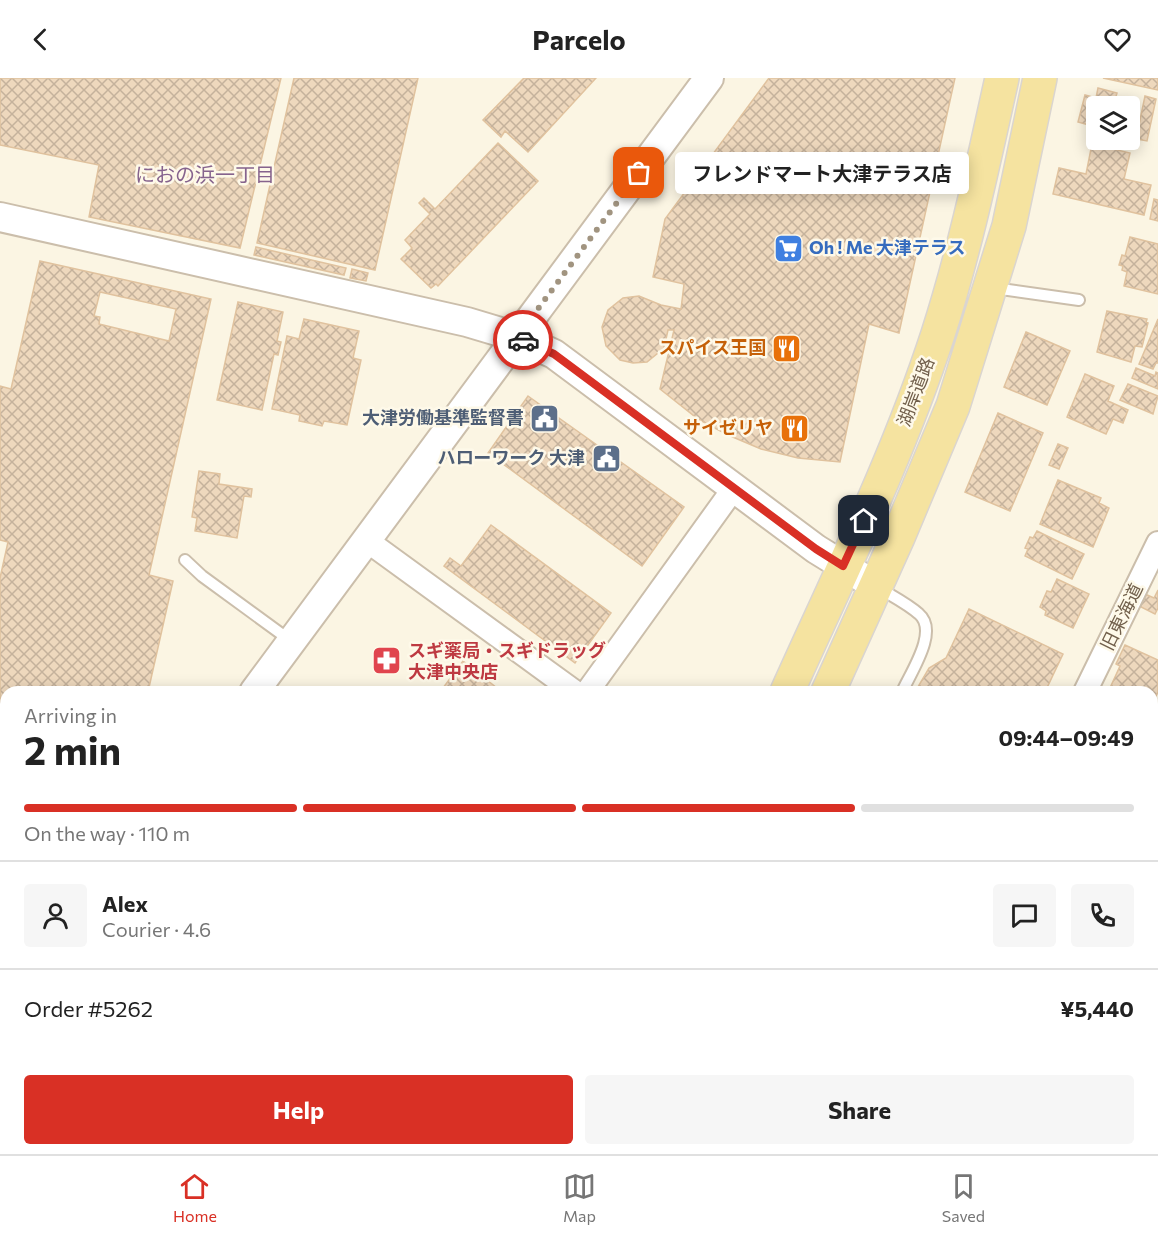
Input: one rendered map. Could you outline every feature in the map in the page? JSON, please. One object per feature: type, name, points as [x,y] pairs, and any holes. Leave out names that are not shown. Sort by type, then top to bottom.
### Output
[{"type":"main road","name":"湖岸道路","points":[[790,686],[902,429],[937,336],[977,194],[1002,78]]},
{"type":"main road","name":"湖岸道路","points":[[831,686],[876,586],[952,406],[1009,226],[1040,78]]},
{"type":"street","points":[[258,686],[709,78]]},
{"type":"street","points":[[0,217],[455,320],[517,337],[554,354],[816,549],[876,586]]},
{"type":"street","points":[[591,686],[734,488]]},
{"type":"street","points":[[366,540],[567,686]]},
{"type":"street","name":"旧東海道","points":[[1088,686],[1158,543]]},
{"type":"lane","points":[[990,287],[1079,300]]},
{"type":"lane","points":[[185,560],[202,576],[292,641]]},
{"type":"lane","points":[[876,586],[920,614],[926,623],[927,638],[905,686]]},
{"type":"building","points":[[0,78],[281,78],[240,248],[89,217],[99,165],[0,145]]},
{"type":"building","points":[[294,78],[418,78],[375,270],[257,243]]},
{"type":"building","points":[[524,78],[596,78],[528,152],[505,131],[501,137],[483,120]]},
{"type":"building","name":"Oh ! Me 大津テラス","points":[[769,78],[955,78],[899,333],[869,324],[840,462],[798,458],[761,449],[698,419],[660,389],[674,330],[668,330],[664,348],[647,362],[633,363],[620,360],[606,346],[602,327],[608,310],[623,298],[639,296],[661,305],[681,309],[684,284],[653,277],[665,219]]},
{"type":"building","points":[[1103,78],[1158,78],[1158,90]]},
{"type":"building","points":[[1098,88],[1117,93],[1116,96],[1096,96]]},
{"type":"building","points":[[1085,95],[1089,96],[1086,96],[1086,124],[1078,122]]},
{"type":"building","points":[[1145,96],[1156,99],[1147,141],[1140,140],[1140,120]]},
{"type":"building","points":[[498,143],[538,181],[438,286],[436,284],[431,288],[401,259],[412,248],[405,240],[430,214],[419,203],[424,198],[435,209]]},
{"type":"building","points":[[1091,150],[1117,150],[1130,153],[1124,179],[1151,185],[1144,215],[1053,194],[1059,168],[1086,174]]},
{"type":"building","points":[[1154,199],[1158,200],[1158,221],[1150,219]]},
{"type":"building","points":[[1130,237],[1158,244],[1158,294],[1124,286],[1127,272],[1122,270],[1123,266],[1119,265],[1122,255],[1125,256]]},
{"type":"building","points":[[256,247],[346,268],[344,275],[254,255]]},
{"type":"building","points":[[40,261],[211,299],[149,575],[173,581],[149,686],[0,686],[0,578],[8,542],[0,540],[0,386],[11,389]],"holes":[[[100,292],[176,309],[169,341],[99,324],[100,317],[94,316]]]},
{"type":"building","points":[[352,269],[368,273],[366,281],[350,278]]},
{"type":"building","points":[[238,302],[283,312],[277,341],[281,342],[278,355],[274,354],[262,410],[217,400]]},
{"type":"building","points":[[1107,311],[1147,319],[1142,347],[1135,346],[1131,362],[1097,352]]},
{"type":"building","points":[[304,319],[359,331],[353,358],[361,360],[347,425],[324,421],[322,426],[299,421],[300,415],[272,409],[287,336],[299,339]]},
{"type":"building","points":[[1158,319],[1158,363],[1153,369],[1139,364]]},
{"type":"building","points":[[1026,332],[1070,351],[1047,405],[1004,387]]},
{"type":"building","points":[[1136,368],[1155,376],[1156,372],[1158,373],[1158,389],[1132,378]]},
{"type":"building","points":[[1085,374],[1114,386],[1108,401],[1128,410],[1123,423],[1113,419],[1106,434],[1067,417]]},
{"type":"building","points":[[1128,384],[1158,396],[1153,414],[1120,400]]},
{"type":"building","points":[[528,396],[684,507],[642,566],[488,453]]},
{"type":"building","points":[[998,413],[1043,433],[1010,511],[965,492]]},
{"type":"building","points":[[1058,444],[1068,448],[1059,469],[1049,465]]},
{"type":"building","points":[[199,471],[220,474],[219,484],[252,489],[251,497],[244,496],[237,538],[195,531],[197,518],[192,517]]},
{"type":"building","points":[[1058,480],[1101,498],[1099,503],[1109,508],[1093,547],[1040,524]]},
{"type":"building","points":[[491,525],[611,613],[575,663],[444,566],[450,558],[461,566]]},
{"type":"building","points":[[1037,531],[1084,554],[1072,579],[1025,556],[1028,549],[1025,548],[1030,537],[1033,538]]},
{"type":"building","points":[[1057,579],[1089,594],[1073,628],[1045,615],[1046,611],[1040,607],[1047,591],[1051,592]]},
{"type":"building","points":[[1158,590],[1158,608],[1155,614],[1139,606],[1145,594],[1154,598]]},
{"type":"building","points":[[969,609],[1063,654],[1048,686],[918,686],[929,668],[946,658]]},
{"type":"building","points":[[1125,645],[1158,660],[1158,686],[1111,686],[1120,666],[1116,664]]},
{"type":"building","points":[[463,661],[494,686],[444,686]]},
{"type":"way so far","points":[[523,340],[517,337],[639,173]]},
{"type":"place","name":"フレンドマート大津テラス店","points":[[639,173]]},
{"type":"place","name":"Oh ! Me 大津テラス","points":[[788,248]]},
{"type":"place","name":"スパイス王国","points":[[787,348]]},
{"type":"place","name":"大津労働基準監督書","points":[[545,418]]},
{"type":"place","name":"サイゼリヤ","points":[[794,428]]},
{"type":"place","name":"ハローワーク 大津","points":[[606,458]]},
{"type":"place","name":"スギ薬局・スギドラッグ 大津中央店","points":[[387,661]]},
{"type":"district","name":"におの浜一丁目","points":[[205,175]]},
{"type":"route","points":[[523,340],[554,354],[816,549],[843,566],[864,521]]}]
